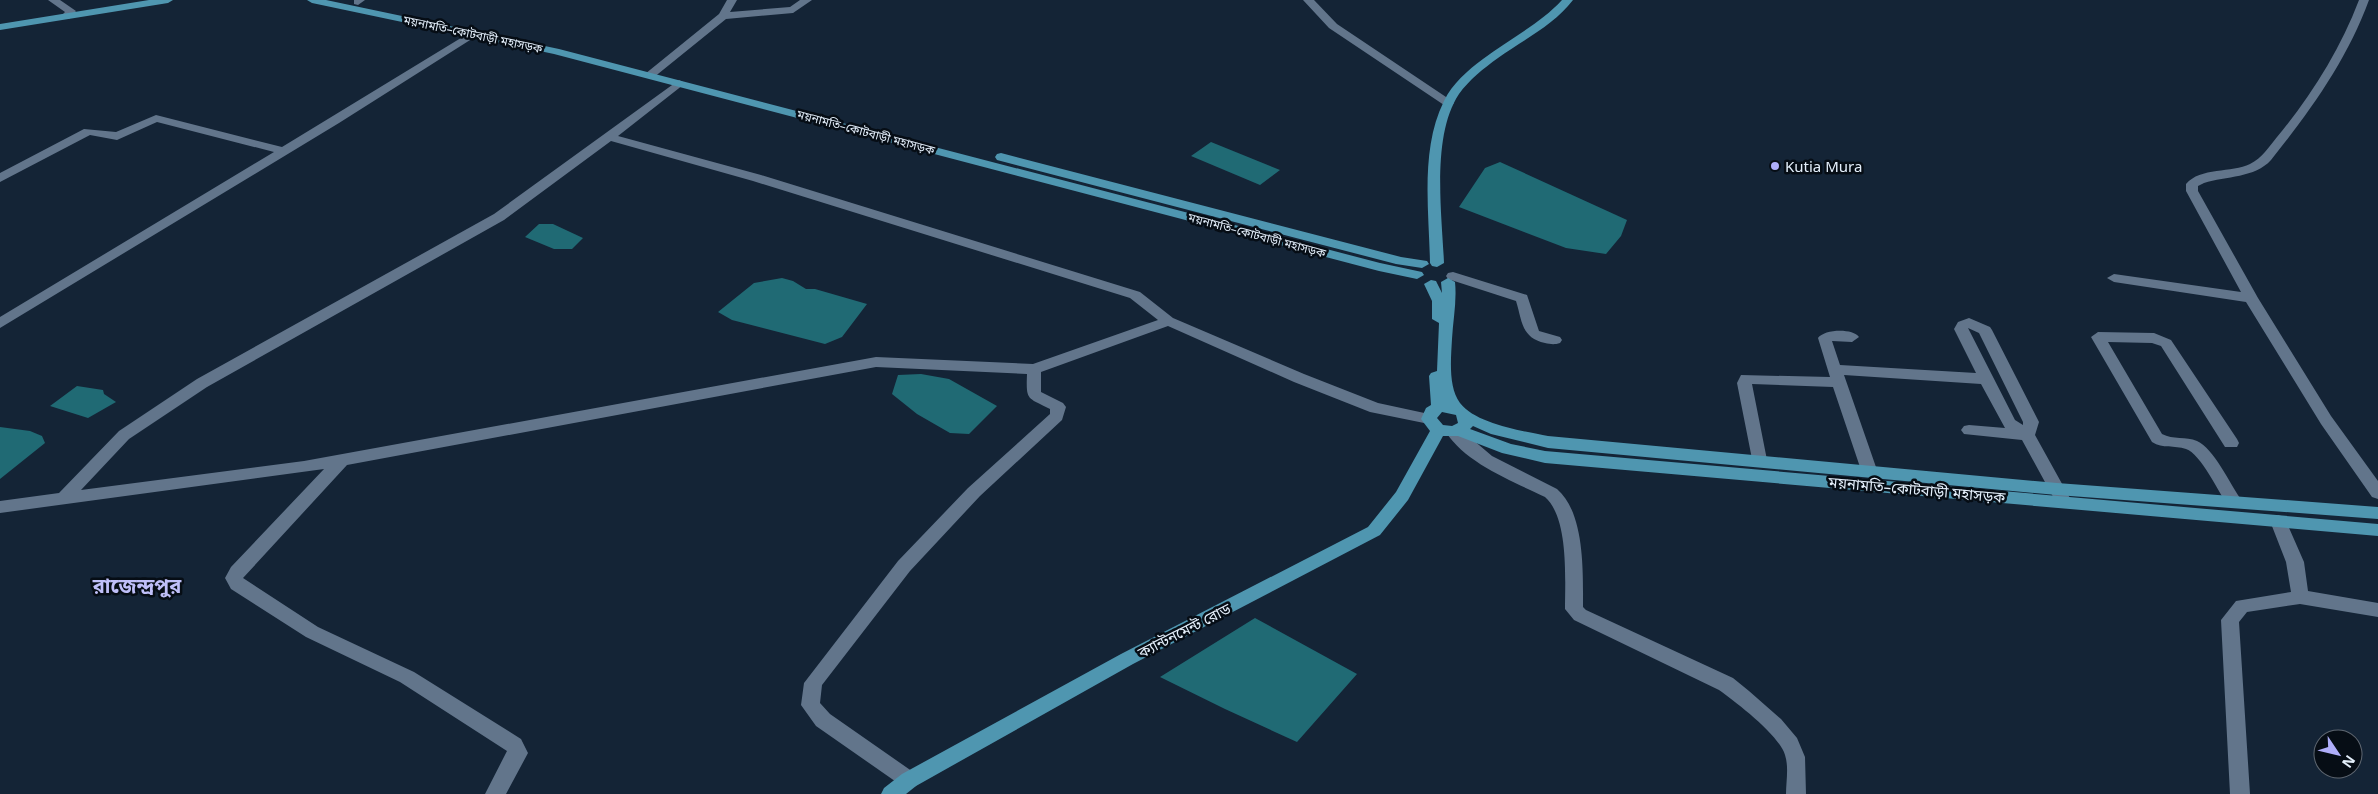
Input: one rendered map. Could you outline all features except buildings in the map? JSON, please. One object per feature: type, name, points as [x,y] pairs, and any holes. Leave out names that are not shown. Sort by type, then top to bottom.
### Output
[{"type":"main road","points":[[0,28],[137,0]]},
{"type":"main road","points":[[0,22],[168,0]]},
{"type":"main road","name":"ময়নামতি–কোটবাড়ী মহাসড়ক","points":[[312,0],[474,34],[914,140]]},
{"type":"main road","points":[[1449,421],[1444,370],[1450,279],[1447,266],[1437,263],[1437,160],[1440,132],[1448,103],[1464,82],[1486,61],[1556,11],[1568,0]]},
{"type":"main road","name":"ময়নামতি–কোটবাড়ী মহাসড়ক","points":[[356,1],[660,68],[914,140],[1379,267],[1419,270],[1437,263]]},
{"type":"main road","name":"ময়নামতি–কোটবাড়ী মহাসড়ক","points":[[1419,270],[1422,281],[1431,284]]},
{"type":"main road","points":[[1449,421],[1436,378],[1439,300],[1431,284],[1450,279]]},
{"type":"main road","name":"ময়নামতি–কোটবাড়ী মহাসড়ক","points":[[1449,421],[1548,442],[1869,470],[2060,496],[2278,521],[2378,530]]},
{"type":"main road","name":"ময়নামতি–কোটবাড়ী মহাসড়ক","points":[[1449,421],[1508,449],[1545,457],[2060,496],[2234,502],[2378,514]]},
{"type":"main road","name":"ক্যান্টনমেন্ট রোড","points":[[891,794],[909,780],[1127,660],[1374,531],[1387,519],[1449,421]]},
{"type":"street","points":[[53,0],[68,14]]},
{"type":"street","points":[[650,76],[723,16],[732,0]]},
{"type":"street","points":[[723,16],[793,10],[807,0]]},
{"type":"street","points":[[1308,0],[1333,26],[1448,103]]},
{"type":"street","points":[[2364,0],[2355,28],[2295,123],[2260,163],[2243,170],[2198,180],[2192,184],[2192,191],[2251,298],[2326,420],[2378,493]]},
{"type":"street","points":[[0,322],[474,34]]},
{"type":"street","points":[[64,498],[124,435],[194,388],[499,217],[609,137],[679,83]]},
{"type":"street","points":[[0,178],[88,131],[116,136],[156,118],[284,151]]},
{"type":"street","points":[[609,137],[758,178],[1135,295],[1168,321],[1299,378],[1375,408],[1449,421],[1483,459],[1551,493],[1559,500],[1574,549],[1574,609],[1580,615],[1726,684],[1742,695],[1789,742],[1795,753],[1796,794]]},
{"type":"street","points":[[2114,278],[2251,298]]},
{"type":"street","points":[[1450,279],[1522,298],[1533,333],[1539,337],[1555,340]]},
{"type":"street","points":[[0,507],[343,460],[876,362],[1034,369],[1168,321]]},
{"type":"street","points":[[2027,435],[2031,422],[1985,330],[1969,323],[1963,325],[1961,329],[2009,423],[2027,435],[2060,496]]},
{"type":"street","points":[[1852,337],[1830,336],[1826,338],[1869,470]]},
{"type":"street","points":[[2231,443],[2166,343],[2154,338],[2098,337],[2157,438],[2168,444],[2187,444],[2199,449],[2234,502]]},
{"type":"street","points":[[909,780],[823,720],[810,705],[813,684],[904,566],[974,492],[1057,416],[1058,407],[1034,394],[1034,369]]},
{"type":"street","points":[[1759,460],[1744,382],[1751,377],[1837,376],[1987,379]]},
{"type":"street","points":[[1969,430],[2027,435]]},
{"type":"street","points":[[343,460],[234,578],[237,584],[312,632],[407,677],[514,745],[518,753],[494,794]]},
{"type":"street","points":[[2278,521],[2295,562],[2300,597]]},
{"type":"street","points":[[2240,794],[2230,620],[2242,606],[2300,597],[2378,610]]},
{"type":"shaded area","points":[[1211,142],[1280,170],[1260,185],[1191,156]]},
{"type":"shaded area","points":[[1500,162],[1627,220],[1621,236],[1606,254],[1566,248],[1459,207],[1485,168]]},
{"type":"shaded area","points":[[539,224],[553,224],[583,238],[572,249],[554,249],[525,237]]},
{"type":"shaded area","points":[[782,278],[793,281],[806,289],[815,289],[867,304],[842,337],[825,344],[732,320],[718,312],[754,283]]},
{"type":"shaded area","points":[[921,374],[949,379],[997,406],[969,434],[950,433],[917,414],[892,394],[898,375]]},
{"type":"shaded area","points":[[77,386],[103,390],[104,394],[116,402],[88,418],[50,406]]},
{"type":"shaded area","points":[[0,427],[30,431],[42,436],[45,443],[0,479]]},
{"type":"shaded area","points":[[1255,618],[1357,674],[1297,742],[1160,677]]},
{"type":"place","name":"Kutia Mura","points":[[1775,166]]},
{"type":"district","name":"রাজেন্দ্রপুর","points":[[137,585]]}]
